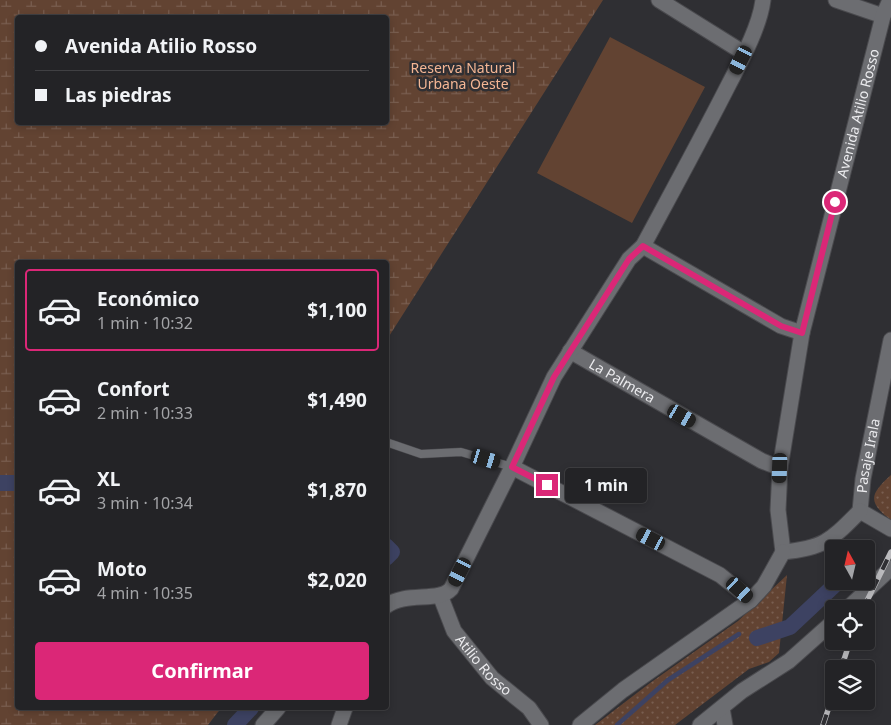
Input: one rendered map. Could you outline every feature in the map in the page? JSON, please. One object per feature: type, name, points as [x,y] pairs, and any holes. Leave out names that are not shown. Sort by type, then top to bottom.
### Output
[{"type":"street","points":[[659,0],[744,53]]},
{"type":"street","points":[[389,604],[394,600],[409,596],[440,595],[451,589],[512,467],[554,377],[629,259],[643,246],[744,53],[763,0]]},
{"type":"street","points":[[836,0],[883,16]]},
{"type":"street","name":"Avenida Atilio Rosso","points":[[783,552],[778,510],[780,468],[802,333],[883,16],[890,0]]},
{"type":"street","points":[[643,246],[781,326],[802,333]]},
{"type":"street","name":"Pasaje Irala","points":[[860,511],[863,479],[891,340]]},
{"type":"street","name":"La Palmera","points":[[570,351],[762,462],[780,468]]},
{"type":"street","points":[[512,467],[720,575],[751,600]]},
{"type":"street","points":[[580,725],[623,690],[751,600],[764,586],[783,552],[806,550],[822,545],[832,539],[860,511],[890,532]]},
{"type":"street","points":[[857,600],[889,570],[891,555]]},
{"type":"street","name":"Atilio Rosso","points":[[440,595],[454,631],[492,678],[529,708],[541,725]]},
{"type":"street","points":[[700,725],[742,691],[788,661],[825,629]]},
{"type":"street","points":[[722,708],[725,725]]},
{"type":"street","points":[[263,725],[276,710]]},
{"type":"street","points":[[339,725],[344,710]]},
{"type":"lane","points":[[389,443],[421,454],[460,452],[512,467]]},
{"type":"green space","name":"Reserva Natural Urbana Oeste","points":[[0,0],[603,0],[389,336],[389,260],[15,260],[15,710],[219,710],[208,725],[0,725]]},
{"type":"green space","points":[[610,37],[705,87],[632,223],[537,173]]},
{"type":"green space","points":[[891,475],[891,520],[878,508],[874,498],[875,493]]},
{"type":"green space","points":[[787,575],[779,653],[769,662],[749,669],[675,725],[595,725],[650,683],[738,621]]},
{"type":"waterway","points":[[0,483],[15,483]]},
{"type":"waterway","points":[[389,549],[392,552],[389,555]]},
{"type":"waterway","points":[[757,638],[790,627],[829,590]]},
{"type":"waterway","points":[[617,725],[668,680],[739,634]]},
{"type":"waterway","points":[[235,725],[249,710]]},
{"type":"railway","points":[[867,600],[891,552]]},
{"type":"railway","points":[[844,660],[847,650]]},
{"type":"railway","points":[[823,725],[828,710]]},
{"type":"route","points":[[547,485],[512,467],[554,377],[629,259],[643,246],[781,326],[802,333],[835,202]]}]
